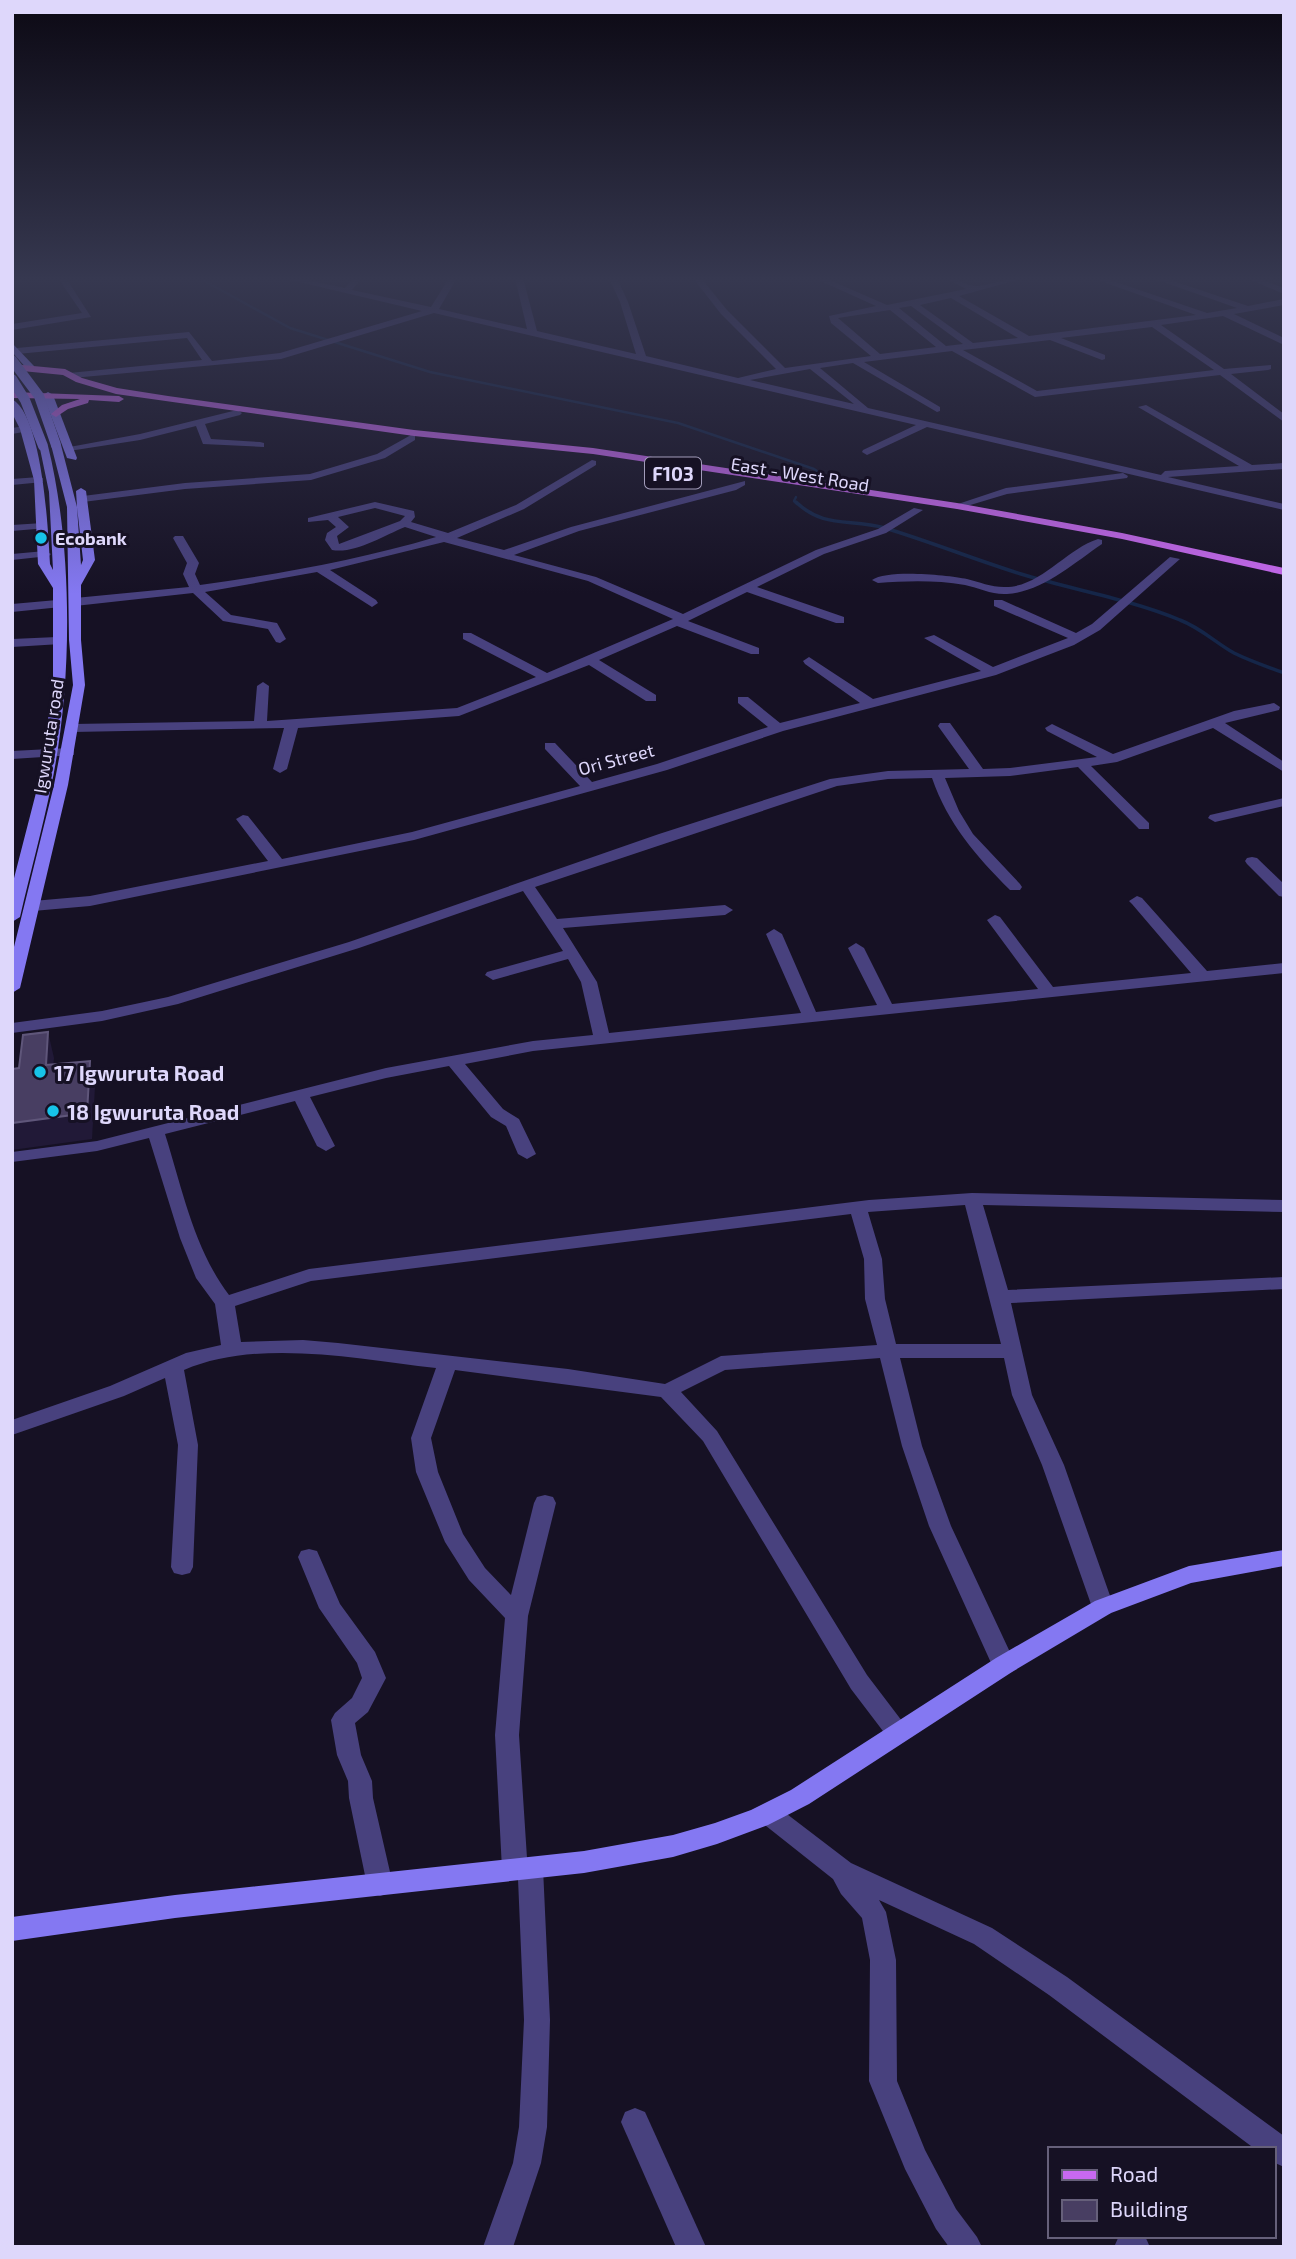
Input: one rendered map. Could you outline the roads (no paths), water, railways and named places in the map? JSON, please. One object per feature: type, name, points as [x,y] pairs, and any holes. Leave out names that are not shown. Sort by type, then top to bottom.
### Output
[{"type":"main road","name":"Igwuruta road","points":[[13,910],[51,753],[59,687],[57,604],[60,551],[54,492],[43,446],[25,400],[15,383]]},
{"type":"main road","name":"Igwuruta road","points":[[12,988],[69,752],[79,685],[75,640],[76,585],[72,507],[56,445],[32,383]]},
{"type":"main road","points":[[76,585],[89,560],[83,499],[52,395],[77,383]]},
{"type":"main road","name":"East - West Road","points":[[94,383],[116,391],[411,438],[918,510],[1098,542],[1284,584]]},
{"type":"main road","name":"East - West Road","points":[[12,395],[110,398],[583,450],[957,506],[1122,536],[1284,572]]},
{"type":"main road","points":[[56,414],[75,403],[110,398]]},
{"type":"main road","points":[[12,402],[24,429],[38,474],[44,564],[58,587]]},
{"type":"main road","points":[[12,1929],[522,1868],[666,1848],[707,1839],[771,1815],[862,1760],[897,1732],[1103,1607],[1189,1575],[1284,1558]]},
{"type":"street","points":[[748,383],[1284,507]]},
{"type":"street","points":[[834,383],[869,411]]},
{"type":"street","points":[[894,383],[937,409]]},
{"type":"street","points":[[1012,383],[1037,395],[1141,383]]},
{"type":"street","points":[[1238,383],[1284,419]]},
{"type":"street","points":[[1266,406],[1284,403]]},
{"type":"street","points":[[1143,407],[1250,468]]},
{"type":"street","points":[[69,448],[140,437],[237,413]]},
{"type":"street","points":[[200,423],[207,442],[260,445]]},
{"type":"street","points":[[867,452],[926,424]]},
{"type":"street","points":[[12,431],[24,429]]},
{"type":"street","points":[[83,499],[185,485],[311,477],[381,456],[411,438]]},
{"type":"street","points":[[75,602],[156,597],[383,557],[449,539],[528,502],[567,481],[592,463]]},
{"type":"street","points":[[957,506],[1006,491],[1136,474],[1284,466]]},
{"type":"street","points":[[12,471],[38,474]]},
{"type":"street","points":[[12,482],[38,474]]},
{"type":"street","points":[[499,554],[575,529],[732,488],[741,483]]},
{"type":"street","points":[[312,520],[330,516],[383,505],[410,513],[411,517],[404,523],[336,548],[331,535],[343,526],[330,516]]},
{"type":"street","points":[[73,728],[292,724],[446,715],[590,660],[828,549],[887,528],[918,510]]},
{"type":"street","points":[[404,523],[499,554],[592,579],[755,651]]},
{"type":"street","points":[[12,528],[43,526]]},
{"type":"street","points":[[179,538],[193,563],[189,574],[195,590],[227,618],[273,626],[280,639]]},
{"type":"street","points":[[878,580],[895,578],[958,582],[1008,591],[1032,582],[1098,542]]},
{"type":"street","points":[[12,557],[45,554]]},
{"type":"street","name":"Ori Street","points":[[33,906],[103,898],[414,836],[662,767],[778,728],[868,702],[992,672],[1077,638],[1096,627],[1174,559]]},
{"type":"street","points":[[320,569],[372,603]]},
{"type":"street","points":[[747,588],[840,620]]},
{"type":"street","points":[[998,603],[1077,638]]},
{"type":"street","points":[[12,608],[57,604]]},
{"type":"street","points":[[467,636],[547,678]]},
{"type":"street","points":[[930,638],[992,672]]},
{"type":"street","points":[[12,643],[57,641]]},
{"type":"street","points":[[590,660],[651,698]]},
{"type":"street","points":[[809,661],[868,702]]},
{"type":"street","points":[[260,724],[262,686]]},
{"type":"street","points":[[743,700],[778,728]]},
{"type":"street","points":[[12,1028],[102,1016],[172,1001],[354,945],[835,782],[888,775],[980,774],[1112,759],[1239,715],[1274,707]]},
{"type":"street","points":[[280,769],[292,724]]},
{"type":"street","points":[[1217,724],[1284,768]]},
{"type":"street","points":[[945,726],[980,774]]},
{"type":"street","points":[[1052,728],[1112,759]]},
{"type":"street","points":[[550,746],[588,786]]},
{"type":"street","points":[[12,755],[69,752]]},
{"type":"street","points":[[1081,763],[1144,826]]},
{"type":"street","points":[[938,776],[949,808],[966,836],[1015,887]]},
{"type":"street","points":[[1215,818],[1284,802]]},
{"type":"street","points":[[243,819],[278,864]]},
{"type":"street","points":[[1252,860],[1284,893]]},
{"type":"street","points":[[527,886],[589,982],[602,1038]]},
{"type":"street","points":[[1137,901],[1203,977]]},
{"type":"street","points":[[554,924],[725,910]]},
{"type":"street","points":[[995,920],[1050,994]]},
{"type":"street","points":[[774,933],[811,1018]]},
{"type":"street","points":[[856,948],[888,1011]]},
{"type":"street","points":[[493,975],[572,953]]},
{"type":"street","points":[[12,1157],[97,1146],[386,1073],[453,1060],[602,1038],[888,1011],[1284,968]]},
{"type":"street","points":[[453,1060],[497,1113],[513,1123],[527,1154]]},
{"type":"street","points":[[301,1096],[326,1146]]},
{"type":"street","points":[[156,1132],[189,1238],[206,1278],[225,1303],[232,1349]]},
{"type":"street","points":[[225,1303],[309,1275],[858,1208],[972,1199],[1284,1206]]},
{"type":"street","points":[[972,1199],[1000,1297],[1022,1395],[1053,1465],[1103,1607]]},
{"type":"street","points":[[858,1208],[873,1259],[875,1299],[912,1446],[940,1526],[1004,1665]]},
{"type":"street","points":[[1000,1297],[1284,1283]]},
{"type":"street","points":[[12,1428],[117,1391],[193,1358],[232,1349],[303,1347],[447,1362],[667,1391],[710,1436],[859,1682],[897,1732]]},
{"type":"street","points":[[667,1391],[721,1363],[888,1351],[1010,1351]]},
{"type":"street","points":[[447,1362],[421,1438],[427,1472],[453,1536],[477,1574],[517,1616]]},
{"type":"street","points":[[173,1367],[188,1445],[182,1567]]},
{"type":"street","points":[[498,2247],[527,2163],[533,2127],[537,2020],[508,1735],[517,1616],[545,1503]]},
{"type":"street","points":[[309,1557],[330,1608],[367,1659],[374,1678],[360,1705],[342,1720],[349,1755],[360,1781],[361,1798],[380,1885]]},
{"type":"street","points":[[771,1815],[842,1871],[983,1936],[1058,1986],[1284,2153]]},
{"type":"street","points":[[842,1871],[850,1886],[873,1912],[878,1930],[883,1960],[883,2081],[921,2171],[946,2219],[967,2247]]},
{"type":"street","points":[[635,2122],[691,2247]]},
{"type":"waterway","points":[[486,383],[678,423],[814,469],[817,471],[816,476]]},
{"type":"waterway","points":[[796,497],[794,501],[797,504]]},
{"type":"waterway","points":[[796,502],[817,516],[885,528],[1021,574],[1161,613],[1195,627],[1234,653],[1284,673]]},
{"type":"place","name":"Ecobank","points":[[41,538]]},
{"type":"place","name":"17 Igwuruta Road","points":[[40,1072]]},
{"type":"place","name":"18 Igwuruta Road","points":[[53,1111]]}]
